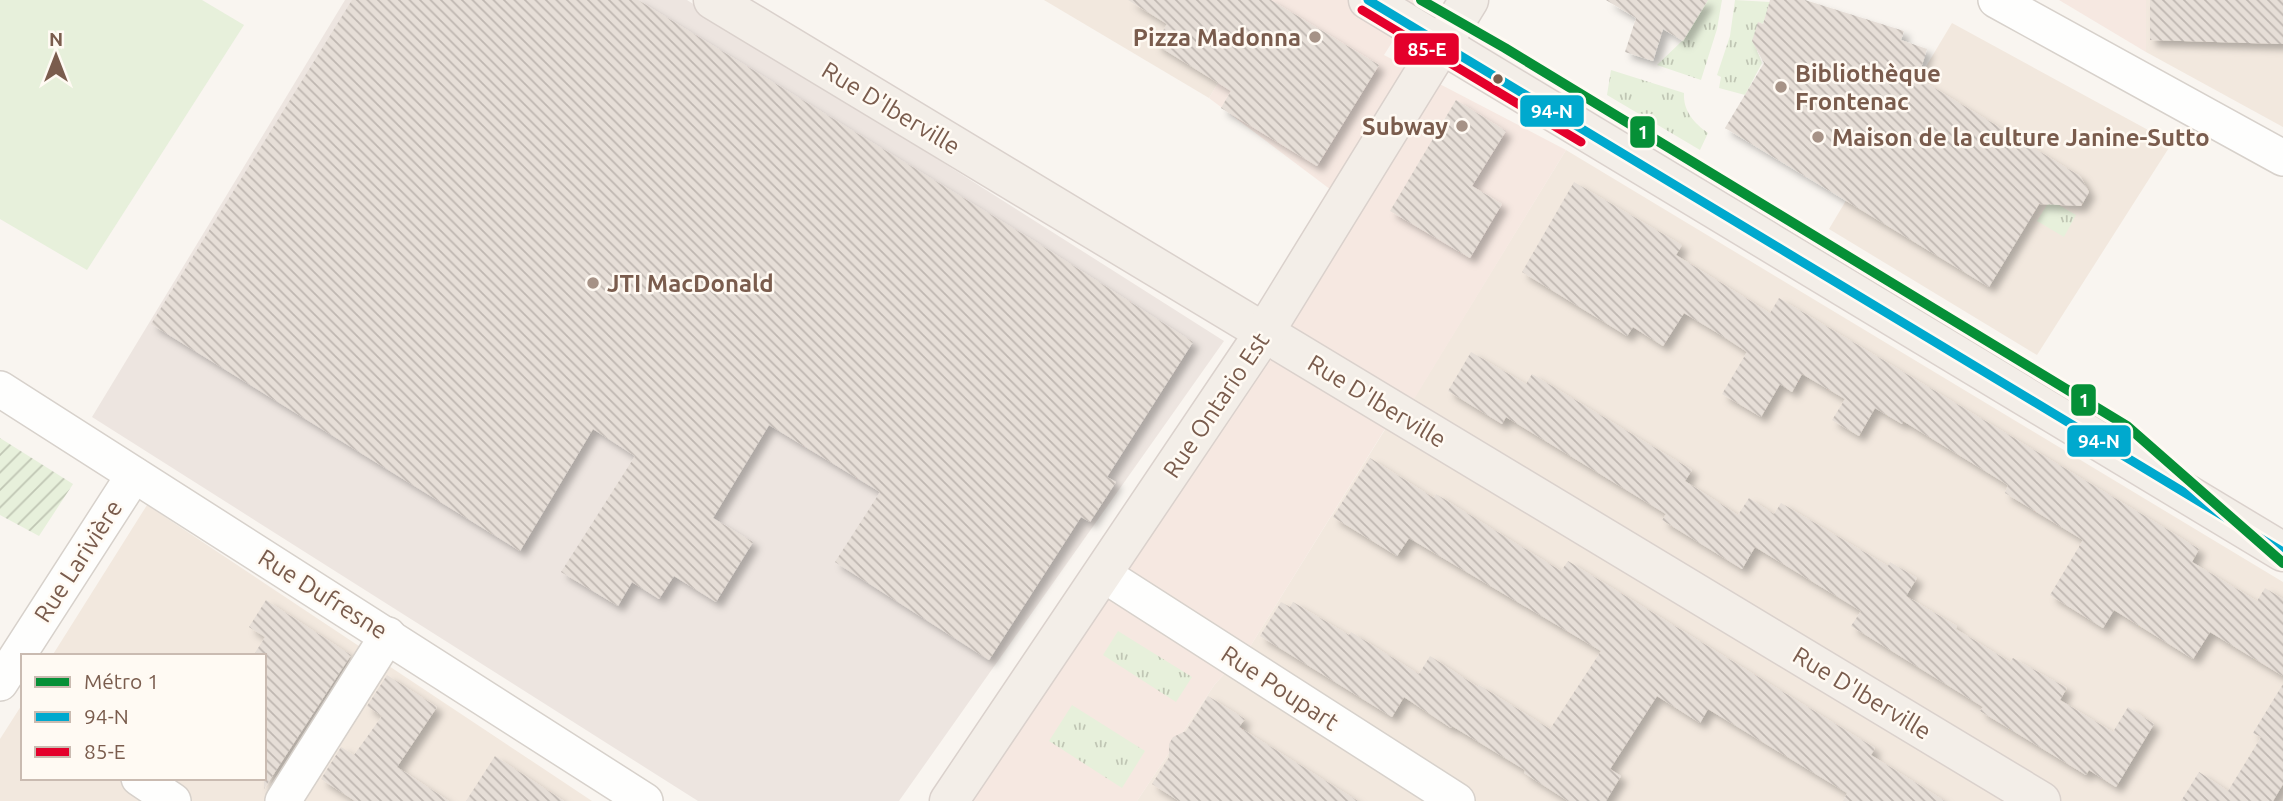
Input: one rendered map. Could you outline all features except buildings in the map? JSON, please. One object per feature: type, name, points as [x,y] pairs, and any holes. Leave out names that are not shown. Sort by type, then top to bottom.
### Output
[{"type":"main road","name":"Rue D'Iberville","points":[[713,0],[2041,801]]},
{"type":"main road","points":[[1368,0],[2283,552]]},
{"type":"main road","name":"Rue Ontario Est","points":[[949,801],[1264,333],[1469,0]]},
{"type":"street","points":[[1996,0],[2283,158]]},
{"type":"street","name":"Rue Dufresne","points":[[0,389],[645,801]]},
{"type":"street","name":"Rue Larivière","points":[[0,685],[134,475]]},
{"type":"street","name":"Rue Poupart","points":[[1103,574],[1457,801]]},
{"type":"street","points":[[283,801],[388,635]]},
{"type":"street","points":[[0,685],[21,700]]},
{"type":"street","points":[[142,780],[173,801]]},
{"type":"shaded area","name":"JTI MacDonald","points":[[345,0],[687,0],[1224,341],[899,801],[698,801],[92,417]]},
{"type":"shaded area","points":[[1044,0],[1267,0],[1209,98]]},
{"type":"shaded area","points":[[1267,0],[1419,0],[1384,55],[1566,150],[1411,404],[1403,400],[1251,645],[1215,684],[1137,801],[961,801],[1351,205],[1209,98]]},
{"type":"shaded area","points":[[2059,0],[2146,0],[2146,52]]},
{"type":"shaded area","points":[[2146,0],[2283,0],[2283,127],[2146,52]]},
{"type":"shaded area","points":[[1952,23],[2172,143],[2037,355],[1829,229]]},
{"type":"shaded area","points":[[1566,150],[2283,582],[2283,801],[1137,801],[1215,684],[1251,645],[1404,399],[1411,403]]},
{"type":"shaded area","points":[[147,505],[592,801],[0,801],[0,739],[21,706],[21,780],[266,780],[266,654],[53,654]]},
{"type":"green space","points":[[0,0],[202,0],[244,25],[87,270],[0,219]]},
{"type":"green space","points":[[1706,0],[1722,0],[1717,29],[1701,80],[1657,65],[1683,40]]},
{"type":"green space","points":[[1735,0],[1770,2],[1763,24],[1758,22],[1757,51],[1762,63],[1745,95],[1719,88],[1721,77],[1717,75],[1730,36]]},
{"type":"green space","points":[[1611,70],[1684,93],[1690,116],[1708,133],[1700,150],[1607,95]]},
{"type":"green space","points":[[2050,200],[2076,215],[2064,237],[2037,221]]},
{"type":"green space","points":[[0,438],[73,484],[39,536],[0,515]]},
{"type":"green space","points":[[1118,631],[1192,677],[1176,702],[1103,655]]},
{"type":"green space","points":[[1072,705],[1145,751],[1122,788],[1049,741]]},
{"type":"metro line","name":"1","points":[[1421,0],[1505,48],[2127,426],[2283,563]]},
{"type":"transit line","name":"94-N","points":[[1368,0],[2283,552]]},
{"type":"transit line","name":"85-E","points":[[1362,10],[1581,142]]},
{"type":"place","name":"Pizza Madonna","points":[[1315,37]]},
{"type":"place","name":"Bibliothèque Frontenac","points":[[1781,87]]},
{"type":"place","name":"Subway","points":[[1462,126]]},
{"type":"place","name":"Maison de la culture Janine-Sutto","points":[[1818,137]]},
{"type":"place","name":"JTI MacDonald","points":[[593,283]]}]
